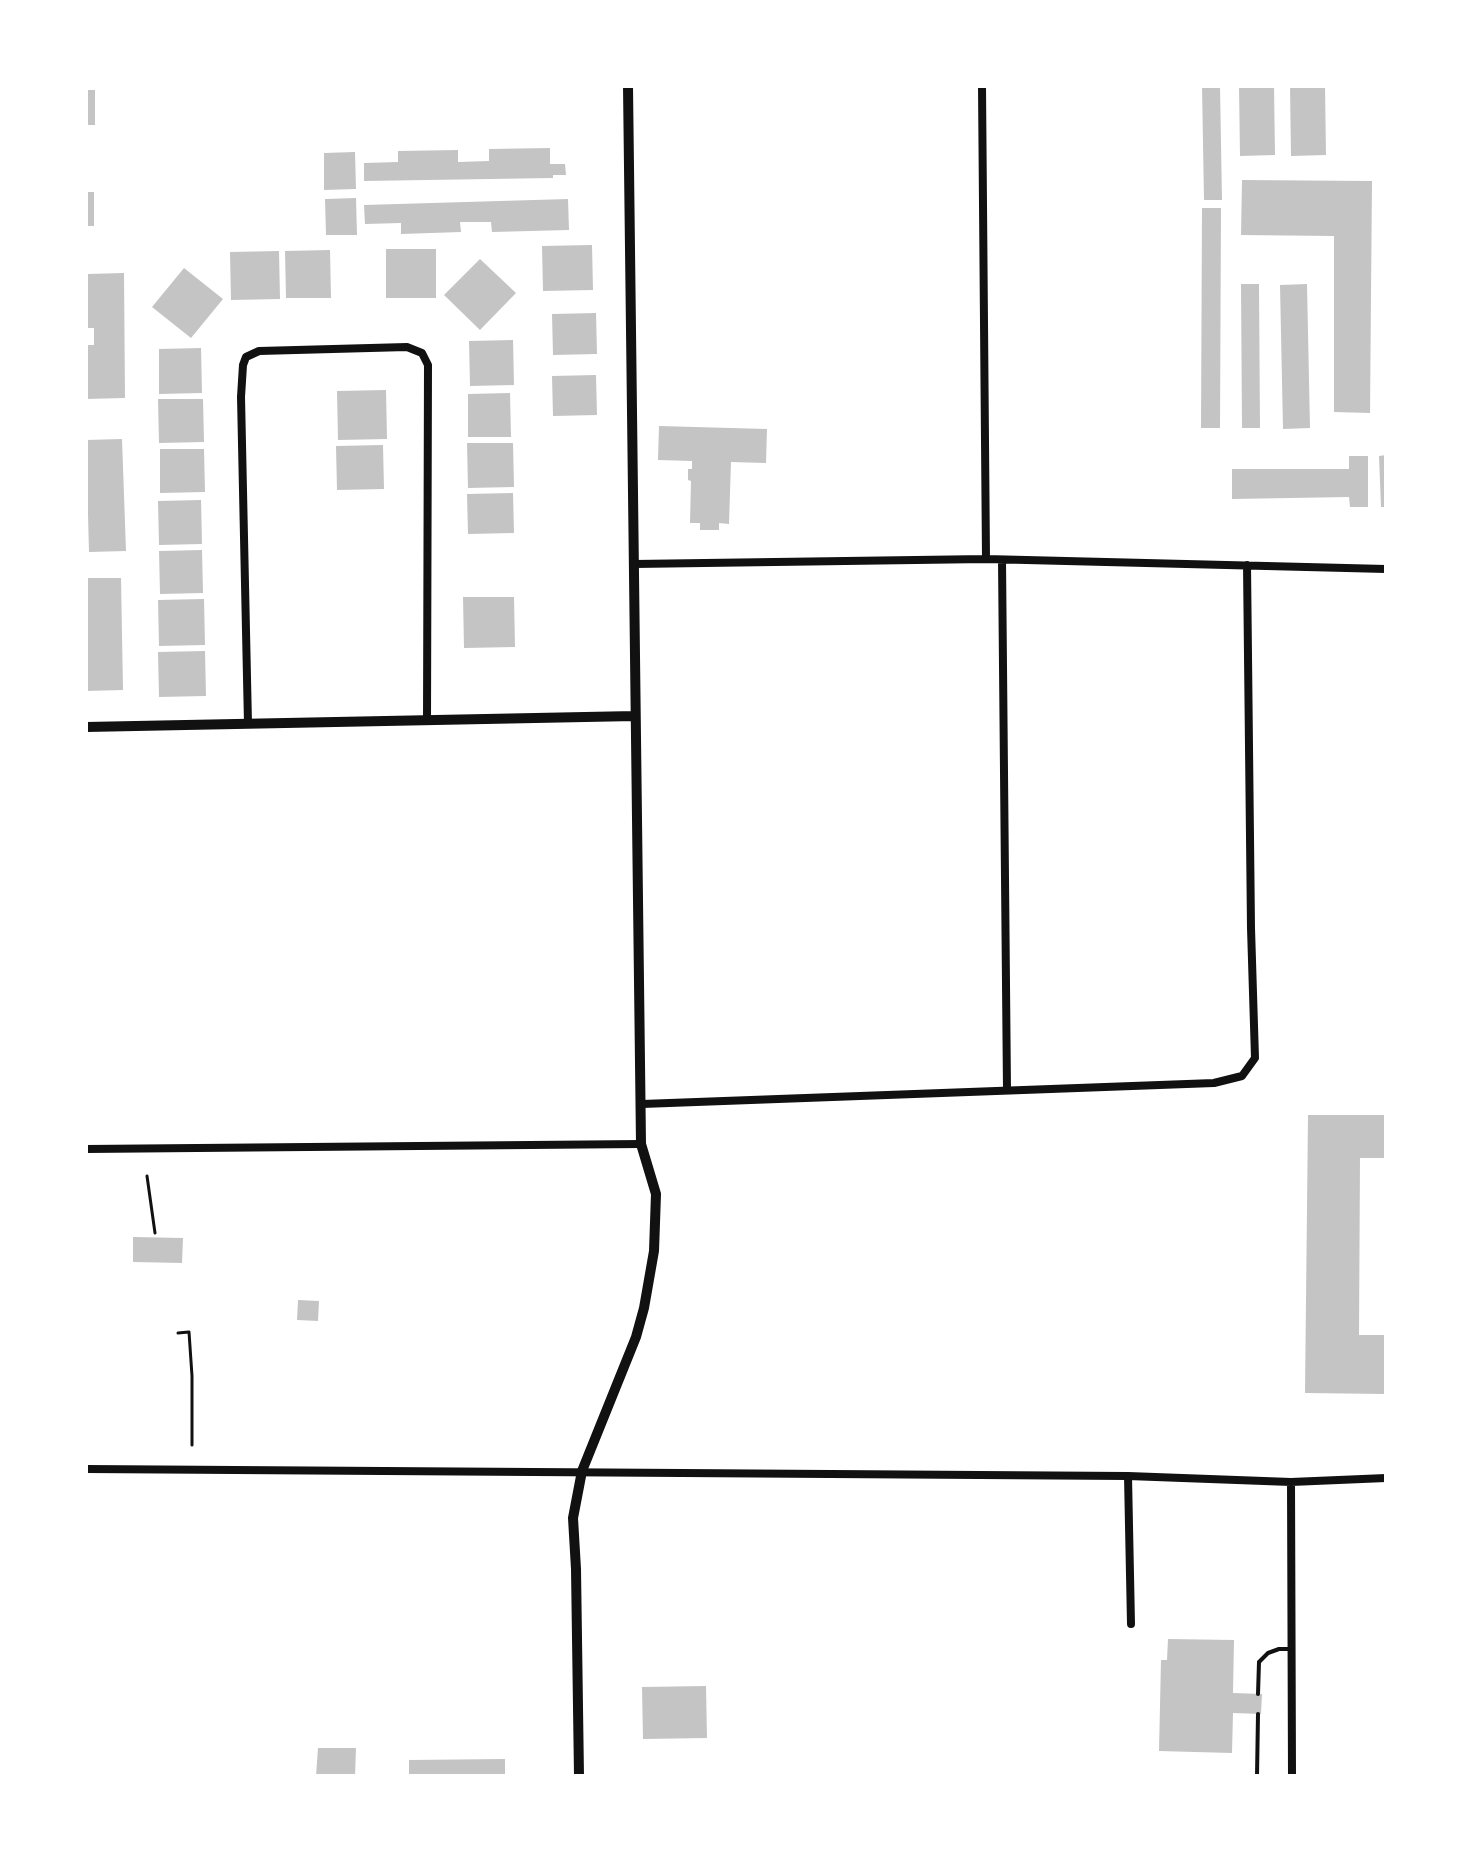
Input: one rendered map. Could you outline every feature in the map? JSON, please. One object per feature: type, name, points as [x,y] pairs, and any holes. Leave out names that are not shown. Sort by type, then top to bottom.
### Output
[{"type":"street","points":[[579,1776],[573,1518],[582,1471],[636,1337],[644,1308],[654,1251],[656,1194],[641,1144],[638,1036],[628,86]]},
{"type":"street","points":[[982,86],[986,559]]},
{"type":"street","points":[[248,724],[241,397],[246,357],[259,351],[407,347],[422,353],[428,365],[427,720]]},
{"type":"street","points":[[634,564],[986,559],[1386,569]]},
{"type":"street","points":[[1002,560],[1007,1090]]},
{"type":"street","points":[[642,1104],[1214,1083],[1242,1076],[1255,1058],[1247,565]]},
{"type":"street","points":[[86,727],[635,716]]},
{"type":"street","points":[[86,1149],[641,1144]]},
{"type":"street","points":[[86,1469],[1128,1476],[1291,1482],[1386,1478]]},
{"type":"street","points":[[1128,1476],[1131,1624]]},
{"type":"street","points":[[1291,1482],[1292,1776]]},
{"type":"lane","points":[[1258,1694],[1259,1662],[1268,1653],[1292,1649]]},
{"type":"lane","points":[[1257,1776],[1258,1714]]},
{"type":"path","points":[[147,1176],[155,1233]]},
{"type":"path","points":[[178,1333],[189,1332],[192,1445]]},
{"type":"building","points":[[1202,86],[1220,86],[1222,200],[1204,200]]},
{"type":"building","points":[[1239,86],[1274,86],[1275,155],[1240,156]]},
{"type":"building","points":[[1290,86],[1325,86],[1326,155],[1291,156]]},
{"type":"building","points":[[86,90],[95,90],[95,125],[86,125]]},
{"type":"building","points":[[550,148],[550,164],[565,164],[566,175],[553,175],[553,178],[364,181],[364,163],[398,162],[398,151],[458,150],[458,162],[489,161],[489,149]]},
{"type":"building","points":[[355,152],[356,189],[324,190],[324,153]]},
{"type":"building","points":[[1242,180],[1372,181],[1370,413],[1334,412],[1334,236],[1241,235]]},
{"type":"building","points":[[86,192],[94,192],[94,226],[86,226]]},
{"type":"building","points":[[356,198],[357,235],[326,235],[325,199]]},
{"type":"building","points":[[568,199],[569,230],[492,232],[491,222],[460,222],[461,232],[401,234],[401,223],[365,224],[364,205]]},
{"type":"building","points":[[1202,208],[1221,208],[1220,428],[1201,428]]},
{"type":"building","points":[[592,245],[593,290],[543,291],[542,246]]},
{"type":"building","points":[[386,249],[436,249],[436,298],[386,298]]},
{"type":"building","points":[[330,250],[331,298],[286,298],[285,251]]},
{"type":"building","points":[[279,251],[280,299],[231,300],[230,252]]},
{"type":"building","points":[[480,259],[516,293],[480,330],[444,295]]},
{"type":"building","points":[[184,268],[223,299],[191,338],[152,307]]},
{"type":"building","points":[[124,273],[125,398],[86,399],[86,345],[94,345],[94,328],[87,328],[88,274]]},
{"type":"building","points":[[1241,284],[1259,284],[1260,428],[1242,428]]},
{"type":"building","points":[[1307,284],[1310,428],[1283,429],[1280,285]]},
{"type":"building","points":[[596,313],[597,354],[553,355],[552,314]]},
{"type":"building","points":[[513,340],[514,385],[470,386],[469,341]]},
{"type":"building","points":[[201,348],[202,393],[159,394],[159,349]]},
{"type":"building","points":[[596,375],[597,415],[553,416],[552,376]]},
{"type":"building","points":[[386,390],[387,439],[338,440],[337,391]]},
{"type":"building","points":[[510,393],[511,437],[468,437],[468,394]]},
{"type":"building","points":[[158,399],[203,399],[204,442],[159,443]]},
{"type":"building","points":[[659,426],[767,429],[766,463],[731,462],[729,524],[719,523],[719,530],[700,530],[700,523],[690,523],[691,481],[688,480],[688,469],[692,469],[692,461],[658,460]]},
{"type":"building","points":[[122,439],[126,551],[89,552],[86,440]]},
{"type":"building","points":[[467,443],[513,443],[514,487],[468,488]]},
{"type":"building","points":[[383,445],[384,489],[337,490],[336,446]]},
{"type":"building","points":[[160,449],[204,449],[205,492],[160,493]]},
{"type":"building","points":[[1386,455],[1386,507],[1381,507],[1379,456]]},
{"type":"building","points":[[1349,456],[1368,456],[1368,507],[1350,507],[1349,497],[1232,499],[1232,469],[1349,469]]},
{"type":"building","points":[[513,493],[514,533],[468,534],[467,494]]},
{"type":"building","points":[[201,500],[202,544],[159,545],[158,501]]},
{"type":"building","points":[[202,550],[203,593],[160,594],[159,551]]},
{"type":"building","points":[[86,578],[121,578],[123,690],[86,691]]},
{"type":"building","points":[[463,597],[514,597],[515,647],[464,648]]},
{"type":"building","points":[[204,599],[205,645],[159,646],[158,600]]},
{"type":"building","points":[[205,651],[206,696],[159,697],[158,652]]},
{"type":"building","points":[[1308,1115],[1386,1115],[1386,1158],[1360,1158],[1359,1335],[1386,1335],[1386,1394],[1305,1393]]},
{"type":"building","points":[[133,1237],[183,1238],[182,1263],[133,1262]]},
{"type":"building","points":[[298,1300],[319,1301],[318,1321],[297,1320]]},
{"type":"building","points":[[1168,1639],[1234,1640],[1233,1693],[1262,1694],[1261,1714],[1233,1713],[1232,1753],[1159,1751],[1161,1660],[1167,1660]]},
{"type":"building","points":[[706,1686],[707,1738],[643,1739],[642,1687]]},
{"type":"building","points":[[318,1748],[356,1748],[355,1776],[316,1776]]},
{"type":"building","points":[[505,1759],[505,1776],[409,1776],[409,1760]]}]
